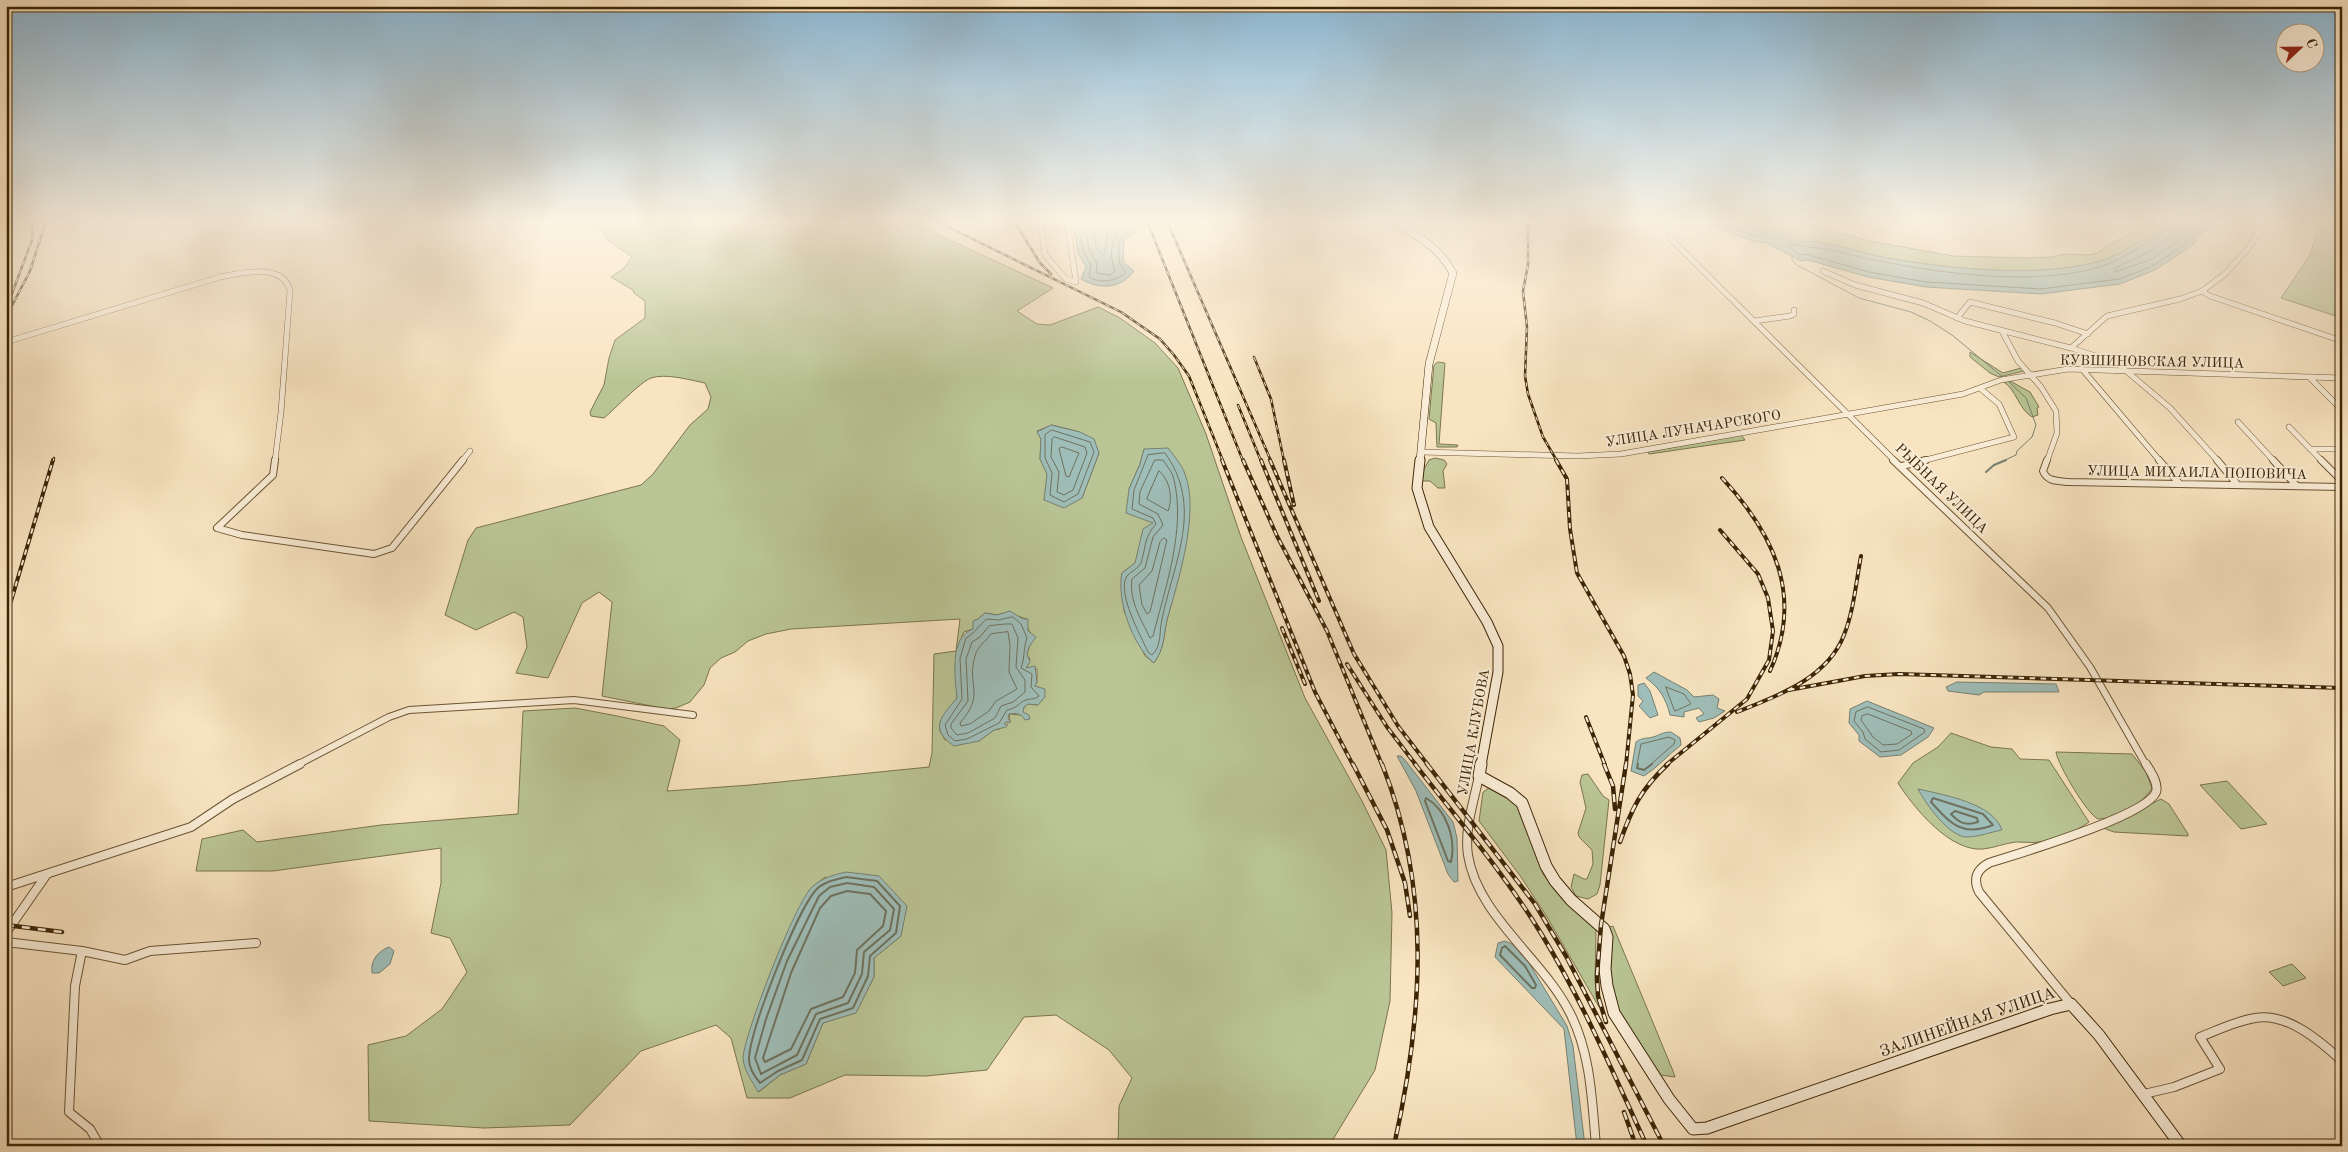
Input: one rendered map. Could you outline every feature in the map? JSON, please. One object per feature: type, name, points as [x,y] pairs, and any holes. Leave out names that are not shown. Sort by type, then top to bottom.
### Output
[{"type":"main road","name":"УЛИЦА КЛУБОВА","points":[[1453,275],[1443,304],[1429,364],[1418,488],[1423,512],[1435,537],[1493,633],[1499,651],[1498,672],[1479,776]]},
{"type":"main road","name":"ЗАЛИНЕЙНАЯ УЛИЦА","points":[[1479,776],[1510,793],[1522,803],[1546,866],[1555,881],[1571,900],[1604,929],[1607,937],[1606,974],[1614,1013],[1673,1104],[1693,1129],[1707,1128],[2050,1009],[2071,1004]]},
{"type":"main road","points":[[2071,1004],[2099,1035],[2181,1146]]},
{"type":"street","points":[[6,342],[223,277],[245,275]]},
{"type":"street","points":[[277,275],[290,284],[290,291],[281,412],[273,476],[217,528],[242,536],[381,553],[392,548],[470,452]]},
{"type":"street","points":[[1062,275],[1066,279],[1076,282],[1075,275]]},
{"type":"street","name":"РЫБНАЯ УЛИЦА","points":[[1707,275],[1848,414],[2037,595],[2058,619],[2090,667],[2157,786]]},
{"type":"street","points":[[1832,275],[1864,288],[1923,303],[1957,318],[2071,348],[2114,362],[2170,408],[2210,451],[2236,484]]},
{"type":"street","points":[[2071,348],[2088,334],[2102,318],[2180,299],[2202,291],[2206,286],[2224,275]]},
{"type":"street","points":[[2202,291],[2210,296],[2342,341]]},
{"type":"street","points":[[1957,318],[1970,302],[2055,323],[2088,334]]},
{"type":"street","points":[[1754,321],[1790,316],[1794,314],[1794,310]]},
{"type":"street","points":[[2002,331],[2018,361],[2031,374]]},
{"type":"street","points":[[2082,368],[2108,396],[2179,483]]},
{"type":"street","name":"КУВШИНОВСКАЯ УЛИЦА","points":[[1848,414],[1956,396],[2009,378],[2082,368],[2342,378]]},
{"type":"street","name":"УЛИЦА МИХАИЛА ПОПОВИЧА","points":[[2031,374],[2054,407],[2057,416],[2057,433],[2043,471],[2045,476],[2052,480],[2100,484],[2179,483],[2342,487]]},
{"type":"street","points":[[2309,377],[2342,410]]},
{"type":"street","points":[[1902,466],[2014,437],[1998,404],[1980,389]]},
{"type":"street","name":"УЛИЦА ЛУНАЧАРСКОГО","points":[[1421,452],[1610,455],[1848,414]]},
{"type":"street","points":[[2238,422],[2296,485]]},
{"type":"street","points":[[2289,427],[2342,481]]},
{"type":"street","points":[[2310,449],[2342,449]]},
{"type":"street","points":[[6,887],[191,827],[233,799],[389,717],[409,710],[574,700],[649,712],[693,715]]},
{"type":"street","name":"УЛИЦА КЛУБОВА","points":[[1479,776],[1468,846],[1474,879],[1493,909],[1558,992],[1576,1026],[1585,1055],[1596,1146]]},
{"type":"street","name":"ЗАЛИНЕЙНАЯ УЛИЦА","points":[[2071,1004],[2023,948],[1976,886],[1976,873],[1989,863],[2120,817],[2152,798],[2156,793],[2157,786]]},
{"type":"street","points":[[6,932],[47,874]]},
{"type":"street","points":[[6,942],[82,951],[125,960],[150,951],[256,943]]},
{"type":"street","points":[[82,951],[75,986],[69,1112],[90,1129],[100,1146]]},
{"type":"street","points":[[2144,1094],[2174,1087],[2220,1070],[2200,1037],[2254,1018],[2264,1017],[2304,1031],[2317,1039],[2342,1062]]},
{"type":"green space","points":[[614,275],[1025,275],[1053,288],[1017,311],[1037,324],[1050,325],[1098,307],[1120,318],[1155,343],[1178,368],[1206,434],[1241,537],[1305,698],[1362,801],[1386,850],[1392,913],[1390,1001],[1375,1070],[1329,1146],[1118,1146],[1119,1106],[1132,1078],[1109,1050],[1056,1015],[1024,1017],[987,1070],[926,1076],[845,1075],[790,1098],[747,1098],[731,1038],[716,1025],[641,1051],[570,1125],[484,1128],[369,1121],[368,1045],[406,1036],[442,1009],[467,972],[450,938],[431,933],[441,883],[441,848],[273,871],[196,871],[202,839],[243,830],[257,842],[381,825],[518,814],[523,711],[575,708],[664,726],[680,740],[667,791],[750,785],[929,767],[932,753],[934,654],[956,651],[960,619],[791,629],[766,634],[748,641],[735,652],[721,658],[710,668],[704,685],[690,702],[676,708],[666,709],[602,696],[612,602],[599,592],[582,603],[548,678],[516,673],[527,647],[523,617],[514,612],[476,630],[445,615],[468,540],[476,528],[641,485],[653,474],[690,425],[708,409],[711,397],[705,383],[664,376],[651,378],[646,381],[604,418],[591,416],[590,412],[604,385],[609,358],[615,340],[645,318],[645,301],[634,293],[633,290],[611,277]],"holes":[[[1052,425],[1080,432],[1099,453],[1082,498],[1044,500],[1048,474],[1040,459],[1041,439],[1037,431]],[[1144,449],[1185,474],[1188,513],[1181,565],[1162,647],[1154,663],[1145,656],[1124,611],[1122,573],[1135,563],[1153,523],[1129,489],[1140,464]],[[985,613],[997,615],[1008,613],[1027,619],[1027,627],[1032,635],[1027,655],[1030,659],[1026,669],[1037,669],[1037,682],[1035,686],[1039,688],[1045,697],[1037,705],[1028,704],[1024,707],[1022,715],[1009,714],[1010,722],[1006,722],[1000,729],[994,730],[979,741],[945,740],[940,731],[940,722],[957,698],[956,669],[962,636],[964,632],[973,629],[975,620]],[[825,877],[901,936],[874,958],[874,977],[856,1012],[823,1023],[806,1064],[780,1075],[759,1092],[755,1016],[777,957],[792,924],[810,889]]]},
{"type":"green space","points":[[2297,275],[2342,275],[2342,318],[2281,298]]},
{"type":"green space","points":[[1970,352],[2003,373],[2021,368],[2024,371],[1999,377],[1990,373],[1970,357]]},
{"type":"green space","points":[[1438,362],[1445,363],[1439,444],[1458,445],[1457,447],[1437,447],[1436,423],[1429,419],[1434,365]]},
{"type":"green space","points":[[2010,381],[2030,392],[2039,407],[2037,408],[2038,415],[2032,417],[2027,413],[2012,390],[2004,382]]},
{"type":"green space","points":[[1741,435],[1745,440],[1649,454],[1648,452]]},
{"type":"green space","points":[[1435,458],[1444,460],[1447,464],[1443,471],[1445,488],[1438,488],[1430,481],[1422,481],[1424,469],[1429,460]]},
{"type":"green space","points":[[1951,733],[1991,747],[2012,749],[2020,759],[2049,760],[2089,822],[2072,832],[2046,841],[2016,842],[1983,849],[1971,848],[1946,836],[1923,816],[1898,783],[1913,763],[1938,747]]},
{"type":"green space","points":[[2056,752],[2132,754],[2146,772],[2152,788],[2142,800],[2128,810],[2098,819],[2087,808],[2074,789]]},
{"type":"green space","points":[[1588,774],[1603,796],[1609,800],[1600,885],[1597,894],[1588,899],[1576,896],[1571,887],[1574,874],[1587,879],[1593,864],[1592,850],[1579,837],[1578,833],[1586,808],[1580,782],[1582,775]]},
{"type":"green space","points":[[2227,781],[2267,824],[2241,829],[2200,785]]},
{"type":"green space","points":[[1489,788],[1517,804],[1543,874],[1555,890],[1596,928],[1595,981],[1599,1007],[1547,917],[1521,877],[1479,821],[1483,792]]},
{"type":"green space","points":[[2161,799],[2169,804],[2188,836],[2114,832],[2103,828]]},
{"type":"green space","points":[[1613,926],[1675,1077],[1660,1075],[1617,1009],[1611,983],[1609,927]]},
{"type":"green space","points":[[2292,964],[2306,978],[2283,986],[2269,972]]},
{"type":"water","points":[[1083,275],[1131,275],[1123,281],[1110,286],[1095,285],[1081,279]]},
{"type":"water","points":[[1860,275],[2143,275],[2120,284],[2041,294],[1926,287]]},
{"type":"water","points":[[1051,425],[1080,432],[1094,439],[1099,453],[1082,498],[1064,508],[1044,500],[1047,474],[1040,459],[1041,439],[1037,432]]},
{"type":"water","points":[[1168,448],[1185,474],[1189,490],[1189,527],[1162,647],[1154,663],[1146,656],[1133,634],[1124,609],[1121,584],[1122,573],[1135,563],[1143,529],[1153,523],[1126,513],[1129,489],[1140,464],[1144,449]]},
{"type":"water","points":[[1010,611],[1023,619],[1028,619],[1028,631],[1036,637],[1029,647],[1027,654],[1030,662],[1026,668],[1035,666],[1037,682],[1035,686],[1045,689],[1045,697],[1038,705],[1028,704],[1024,707],[1023,712],[1029,715],[1030,719],[1025,720],[1018,714],[1009,714],[1008,719],[1011,722],[1004,724],[1008,725],[1006,727],[994,730],[979,741],[954,746],[941,733],[940,722],[957,698],[955,659],[960,640],[965,633],[973,629],[973,621],[985,613],[997,615]]},
{"type":"water","points":[[1654,672],[1687,690],[1694,697],[1713,695],[1719,699],[1717,708],[1725,711],[1714,718],[1699,722],[1696,718],[1704,714],[1699,708],[1684,712],[1684,717],[1670,715],[1662,694],[1646,678]]},
{"type":"water","points":[[1957,682],[2056,684],[2059,692],[1984,692],[1979,695],[1948,691],[1946,687]]},
{"type":"water","points":[[1644,683],[1650,691],[1658,715],[1650,718],[1639,706],[1643,701],[1638,696],[1638,685]]},
{"type":"water","points":[[1867,701],[1934,728],[1928,737],[1901,755],[1880,757],[1859,741],[1859,735],[1849,723],[1850,709]]},
{"type":"water","points":[[1671,732],[1680,738],[1681,745],[1644,776],[1631,771],[1636,742]]},
{"type":"water","points":[[1397,756],[1401,756],[1405,760],[1453,822],[1457,838],[1458,881],[1454,882],[1448,874],[1416,791]]},
{"type":"water","points":[[1918,789],[1954,797],[1978,807],[1989,813],[2002,830],[1971,837],[1960,836],[1939,819]]},
{"type":"water","points":[[846,872],[879,876],[907,906],[901,936],[874,958],[874,977],[856,1013],[823,1023],[806,1064],[780,1075],[758,1092],[746,1071],[743,1057],[752,1023],[783,941],[804,898],[812,887],[828,877]]},
{"type":"water","points":[[1505,941],[1512,944],[1529,963],[1567,1026],[1573,1046],[1585,1146],[1577,1146],[1564,1029],[1495,957],[1498,943]]},
{"type":"water","points":[[389,947],[394,951],[390,964],[379,973],[372,973],[372,964],[376,957],[381,951]]},
{"type":"waterway","points":[[1815,275],[1859,298],[1911,312],[1930,321],[1952,335],[2004,378]]},
{"type":"waterway","points":[[2003,461],[2016,455],[2017,451],[2032,437],[2036,425],[2026,398],[2008,381]]},
{"type":"waterway","points":[[1986,472],[1994,465],[2006,460]]},
{"type":"railway","points":[[10,299],[19,275]]},
{"type":"railway","points":[[6,317],[28,275]]},
{"type":"railway","points":[[1045,275],[1121,312],[1160,339],[1189,376],[1223,461]]},
{"type":"railway","points":[[1169,275],[1243,461]]},
{"type":"railway","points":[[1190,275],[1271,461]]},
{"type":"railway","points":[[1526,275],[1523,291],[1527,327],[1525,376],[1528,394],[1543,437],[1557,461]]},
{"type":"railway","points":[[1254,357],[1271,399],[1284,461]]},
{"type":"railway","points":[[1238,405],[1261,461]]},
{"type":"railway","points":[[6,618],[53,460]]},
{"type":"railway","points":[[1222,460],[1315,692],[1353,765]]},
{"type":"railway","points":[[1243,460],[1277,536],[1327,631],[1382,765]]},
{"type":"railway","points":[[1261,460],[1319,601]]},
{"type":"railway","points":[[1270,460],[1354,654],[1398,726],[1428,765]]},
{"type":"railway","points":[[1284,460],[1294,505]]},
{"type":"railway","points":[[1556,460],[1567,479],[1570,529],[1577,573],[1624,656],[1630,674],[1633,695],[1626,765]]},
{"type":"railway","points":[[1722,478],[1756,521],[1769,544],[1778,567],[1783,592],[1784,617],[1780,643],[1770,671]]},
{"type":"railway","points":[[1666,765],[1747,699],[1769,660],[1773,631],[1768,598],[1758,574],[1720,530]]},
{"type":"railway","points":[[1737,712],[1799,684],[1826,663],[1844,635],[1850,616],[1861,556]]},
{"type":"railway","points":[[1282,628],[1305,684]]},
{"type":"railway","points":[[1347,664],[1387,727],[1416,765]]},
{"type":"railway","points":[[1789,690],[1865,676],[1899,674],[2342,688]]},
{"type":"railway","points":[[1586,717],[1605,765]]},
{"type":"railway","points":[[1353,764],[1387,830],[1405,883],[1410,916]]},
{"type":"railway","points":[[1382,764],[1398,811],[1409,859],[1415,906],[1418,954],[1411,1049],[1394,1146]]},
{"type":"railway","points":[[1415,764],[1513,890],[1542,935],[1585,1012],[1647,1146]]},
{"type":"railway","points":[[1427,764],[1535,904],[1566,956],[1664,1146]]},
{"type":"railway","points":[[1604,764],[1613,786],[1615,809]]},
{"type":"railway","points":[[1606,1022],[1598,996],[1597,975],[1601,925],[1626,764]]},
{"type":"railway","points":[[1620,842],[1638,800],[1651,782],[1668,764]]},
{"type":"railway","points":[[6,925],[62,932]]},
{"type":"railway","points":[[1624,1112],[1636,1146]]}]
